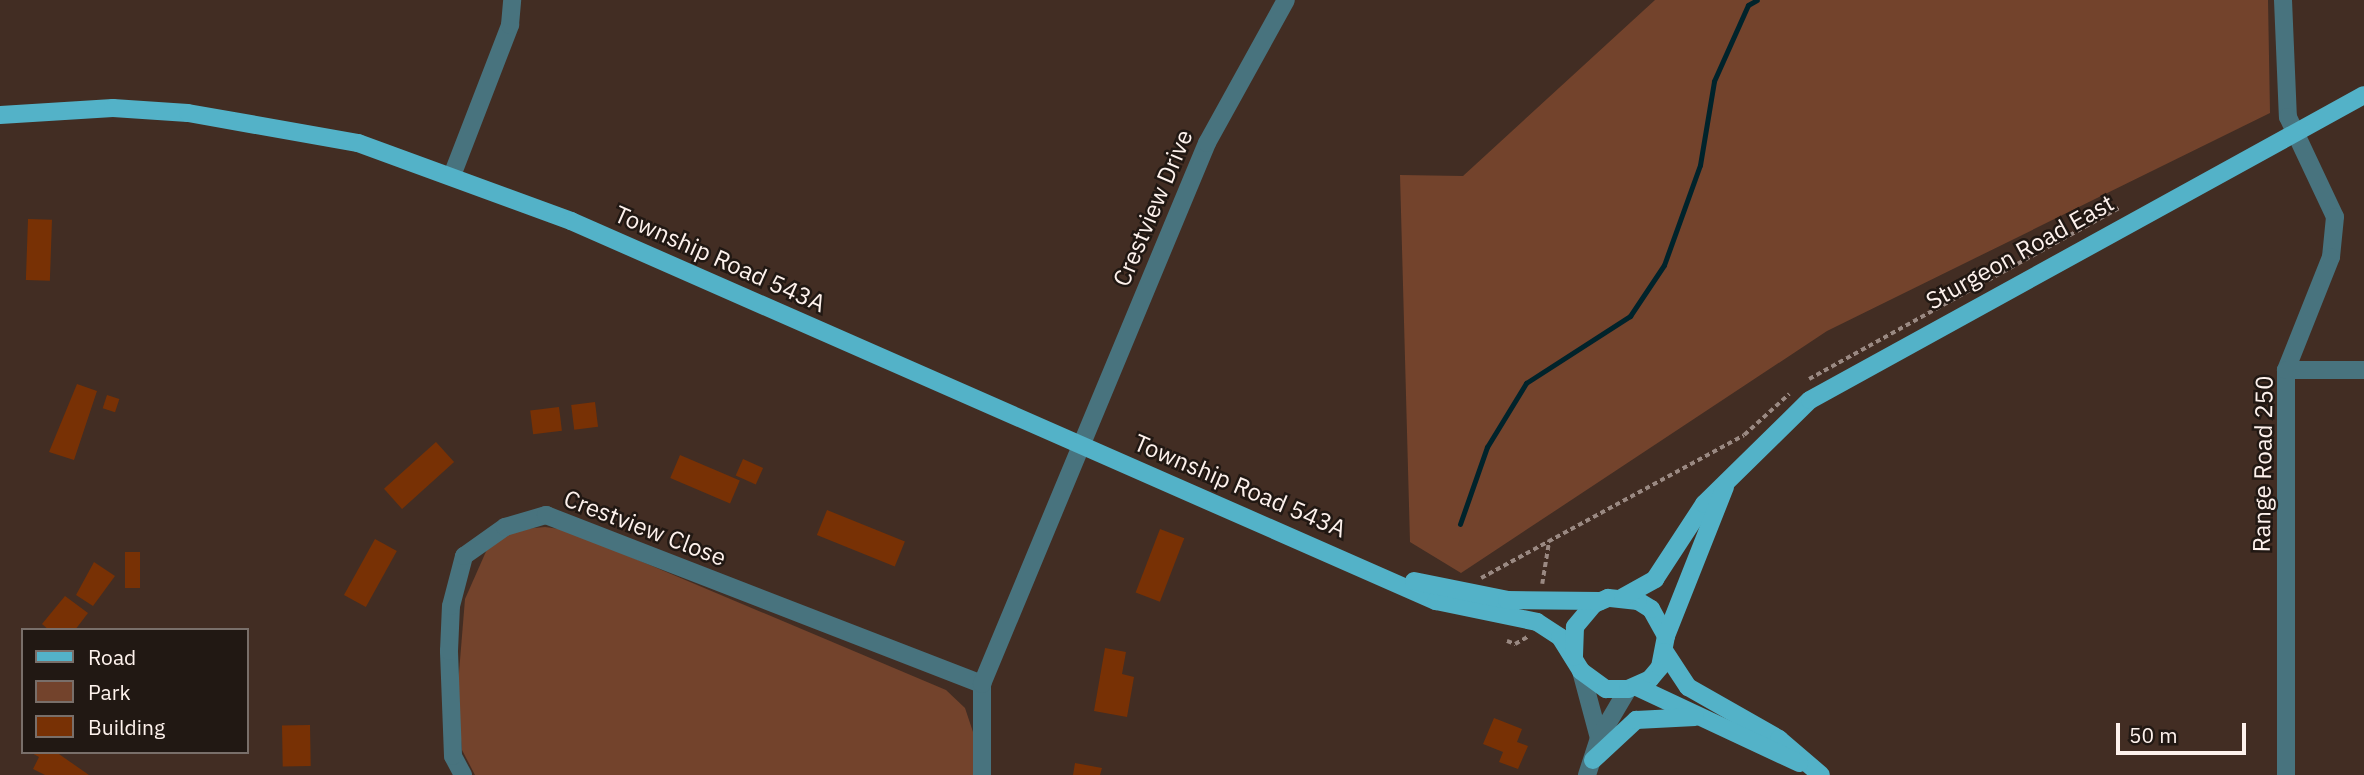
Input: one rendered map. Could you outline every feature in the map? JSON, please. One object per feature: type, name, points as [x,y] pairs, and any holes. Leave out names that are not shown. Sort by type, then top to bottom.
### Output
[{"type":"main road","name":"Sturgeon Road East","points":[[1623,597],[1655,579],[1704,504],[1724,487],[1771,432],[1841,379],[2291,130],[2364,95]]},
{"type":"main road","name":"Township Road 543A","points":[[0,115],[113,108],[200,114],[358,143],[453,173],[1390,577],[1436,601],[1537,622],[1560,637],[1577,664],[1606,689],[1633,688],[1709,718],[1815,771]]},
{"type":"main road","name":"Sturgeon Road East","points":[[1666,644],[1724,487]]},
{"type":"main road","name":"Township Road 543A","points":[[1390,577],[1507,600],[1601,601],[1623,597],[1651,609],[1688,687],[1779,739],[1815,771]]},
{"type":"main road","points":[[1577,664],[1575,627],[1601,601]]},
{"type":"main road","points":[[1633,688],[1655,673],[1666,644]]},
{"type":"main road","points":[[1590,767],[1636,720],[1709,718]]},
{"type":"street","points":[[453,173],[510,25],[512,0]]},
{"type":"street","name":"Crestview Drive","points":[[1079,443],[1207,143],[1286,0]]},
{"type":"street","name":"Range Road 250","points":[[2283,0],[2282,84],[2291,130],[2335,217],[2331,257],[2287,370],[2286,775]]},
{"type":"street","points":[[2287,370],[2364,370]]},
{"type":"street","points":[[982,775],[982,684],[1079,443]]},
{"type":"street","name":"Crestview Close","points":[[463,775],[453,755],[449,651],[464,556],[505,527],[546,515],[982,684]]},
{"type":"street","points":[[1577,664],[1599,738]]},
{"type":"street","points":[[1590,767],[1599,738],[1633,688]]},
{"type":"path","points":[[1542,593],[1550,540]]},
{"type":"path","points":[[1507,641],[1524,642],[1532,633]]},
{"type":"green space","points":[[1655,0],[2268,0],[2270,113],[1827,331],[1461,573],[1410,542],[1400,175],[1463,176]]},
{"type":"green space","points":[[545,527],[567,530],[946,690],[965,708],[975,738],[973,775],[475,775],[462,750],[457,697],[465,599],[488,547],[513,530]]},
{"type":"building","points":[[28,219],[52,220],[50,281],[26,280]]},
{"type":"building","points":[[77,384],[97,391],[74,460],[49,452]]},
{"type":"building","points":[[107,395],[119,399],[115,412],[103,408]]},
{"type":"building","points":[[595,402],[598,427],[574,430],[571,405]]},
{"type":"building","points":[[559,407],[562,431],[533,434],[530,411]]},
{"type":"building","points":[[436,442],[454,462],[402,509],[384,489]]},
{"type":"building","points":[[680,455],[740,480],[730,503],[670,478]]},
{"type":"building","points":[[743,459],[763,468],[756,484],[736,475]]},
{"type":"building","points":[[827,510],[905,541],[895,567],[817,535]]},
{"type":"building","points":[[1160,529],[1184,538],[1160,602],[1136,592]]},
{"type":"building","points":[[375,539],[397,551],[366,607],[344,595]]},
{"type":"building","points":[[125,552],[140,552],[140,588],[125,588]]},
{"type":"building","points":[[94,562],[115,576],[93,606],[76,595]]},
{"type":"building","points":[[65,596],[88,613],[77,628],[47,628],[42,624]]},
{"type":"building","points":[[1105,648],[1126,652],[1122,674],[1134,677],[1127,717],[1094,711]]},
{"type":"building","points":[[1494,718],[1522,729],[1517,742],[1528,746],[1518,769],[1499,762],[1503,752],[1483,744]]},
{"type":"building","points":[[282,725],[310,725],[311,766],[283,766]]},
{"type":"building","points":[[34,754],[59,754],[89,775],[45,775],[33,769],[39,757]]},
{"type":"building","points":[[1075,763],[1102,768],[1100,775],[1073,775]]},
{"type":"waterway","points":[[1460,524],[1487,447],[1526,383],[1630,316],[1664,265],[1700,165],[1714,81],[1748,5],[1757,0]]}]
